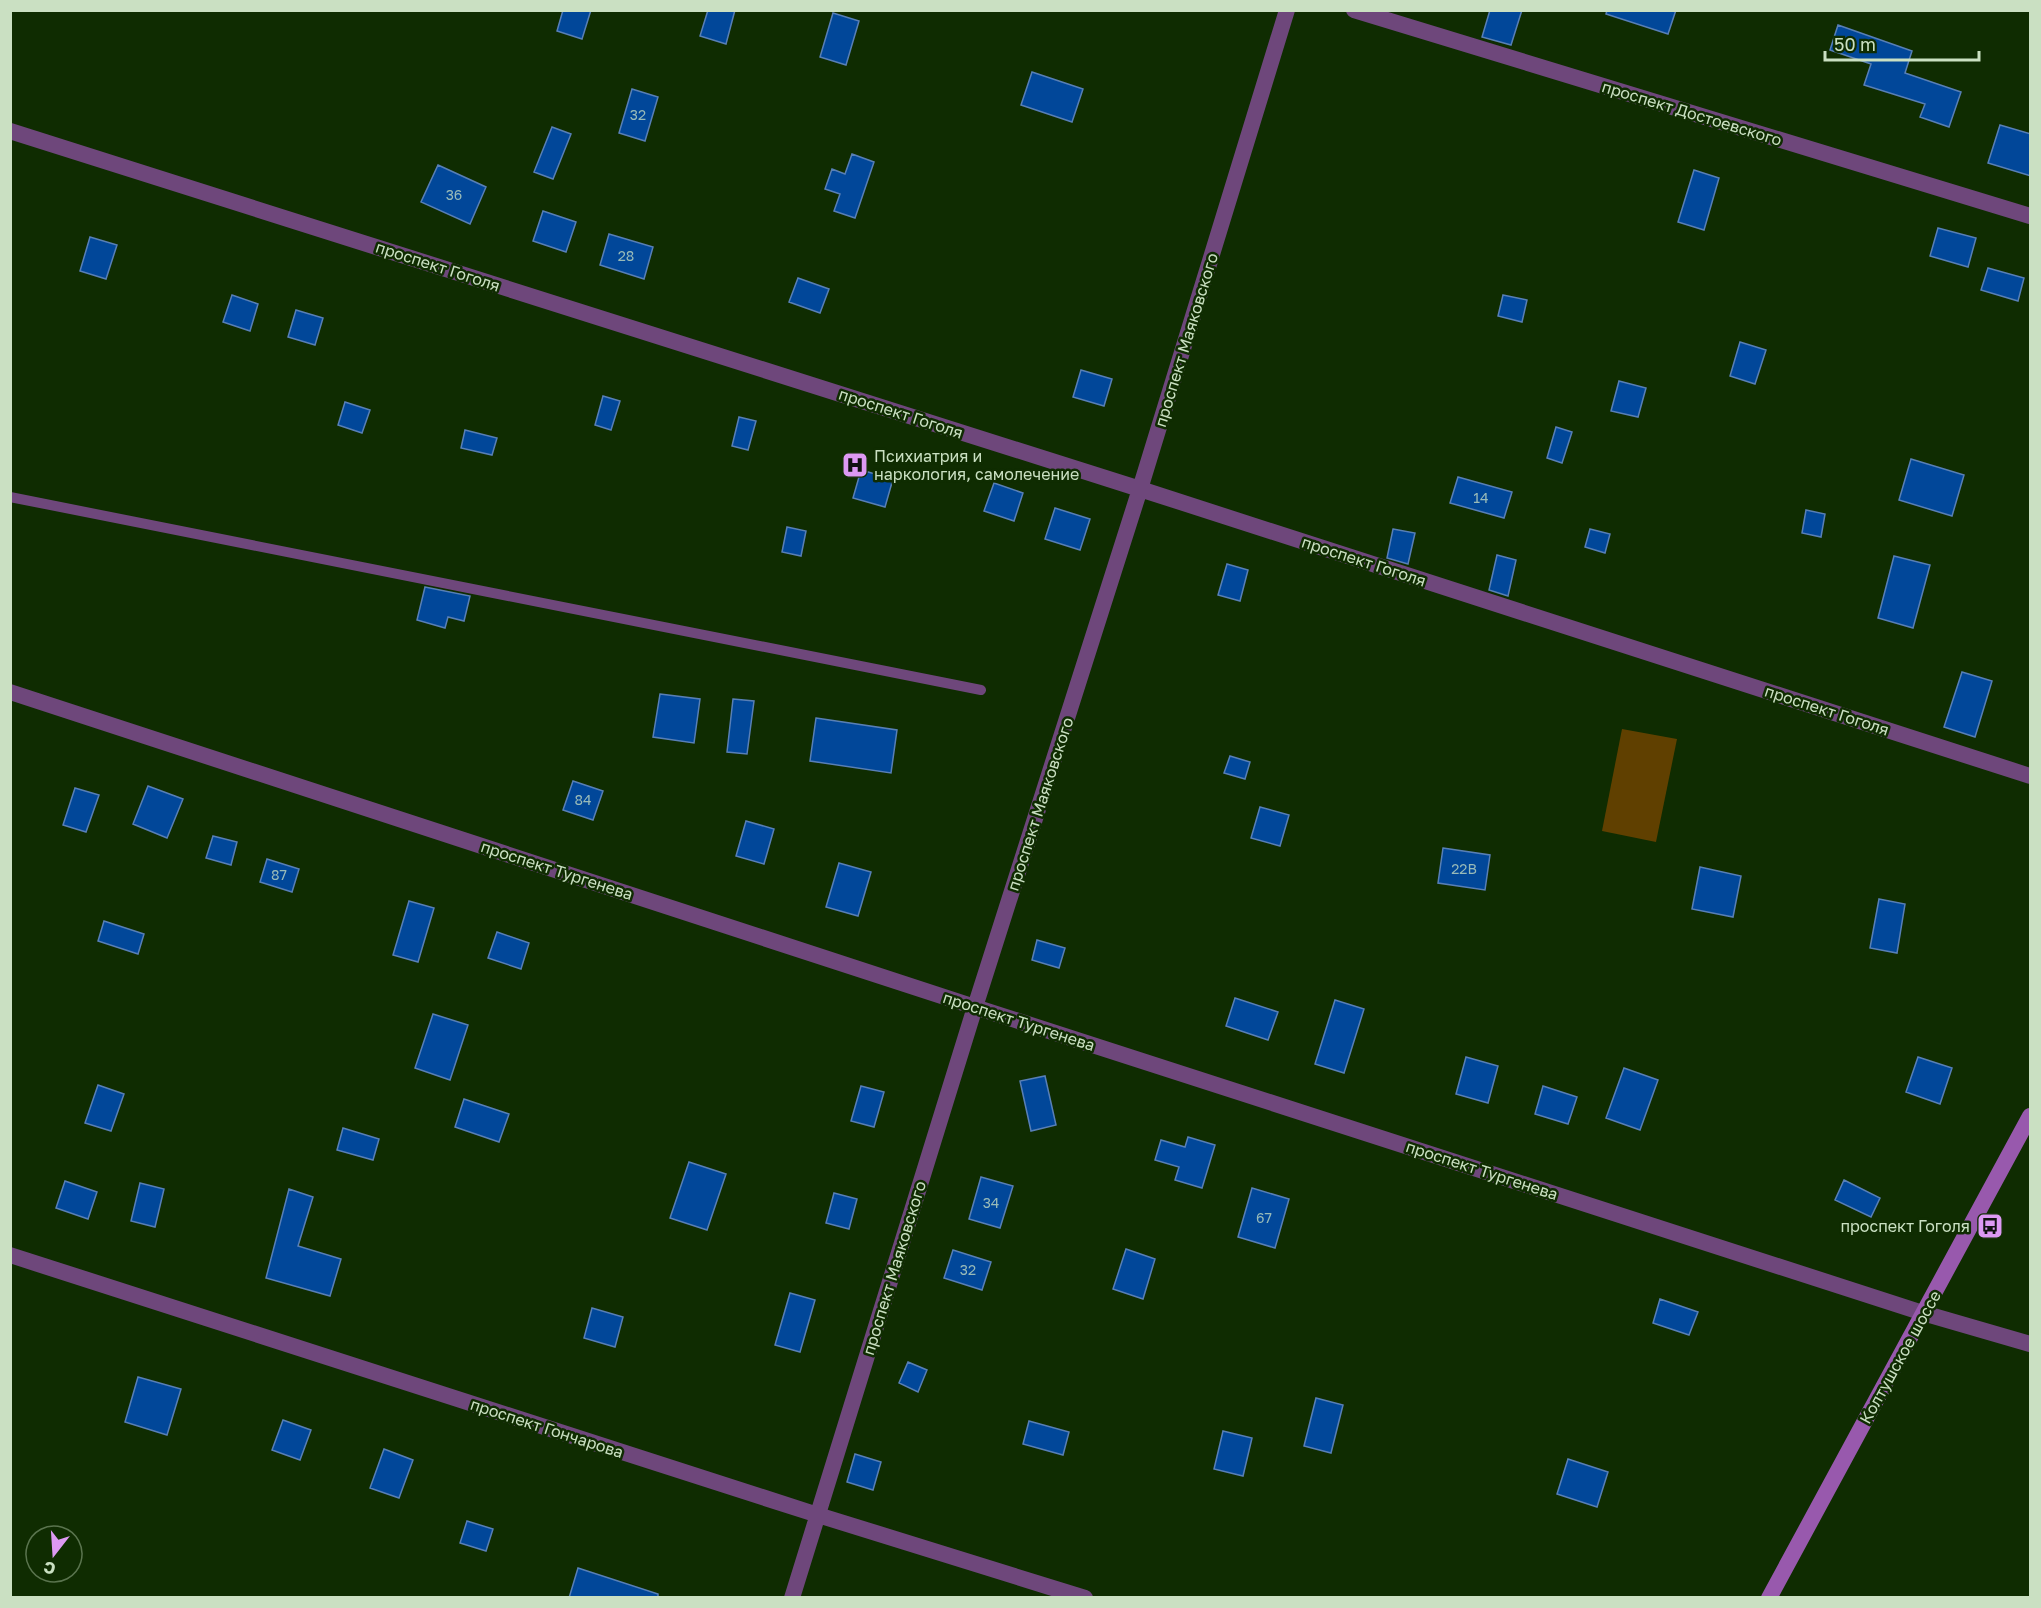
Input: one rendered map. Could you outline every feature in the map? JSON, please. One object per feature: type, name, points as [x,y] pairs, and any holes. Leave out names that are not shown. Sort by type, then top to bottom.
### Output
[{"type":"main road","name":"Колтушское шоссе","points":[[1769,1598],[2031,1116]]},
{"type":"street","name":"проспект Маяковского","points":[[792,1598],[975,1007],[1140,489],[1287,10]]},
{"type":"street","name":"проспект Достоевского","points":[[1353,10],[2031,216]]},
{"type":"street","name":"проспект Гоголя","points":[[10,131],[1140,489],[2031,776]]},
{"type":"street","name":"проспект Тургенева","points":[[10,692],[1923,1313],[2031,1344]]},
{"type":"street","name":"проспект Гончарова","points":[[10,1255],[818,1515],[1084,1598]]},
{"type":"lane","points":[[10,497],[981,690]]},
{"type":"shaded area","points":[[1622,729],[1677,739],[1656,842],[1602,831]]},
{"type":"building","points":[[563,10],[591,10],[582,39],[557,31]]},
{"type":"building","points":[[708,10],[735,10],[726,44],[700,36]]},
{"type":"building","points":[[1490,10],[1522,10],[1511,45],[1482,37]]},
{"type":"building","points":[[1607,10],[1676,10],[1668,34],[1606,14]]},
{"type":"building","points":[[833,13],[859,21],[846,65],[820,57]]},
{"type":"building","points":[[1838,25],[1912,51],[1905,73],[1961,92],[1949,127],[1920,117],[1925,104],[1864,85],[1871,64],[1830,50]]},
{"type":"building","points":[[1032,72],[1083,89],[1072,122],[1021,105]]},
{"type":"building","points":[[632,89],[658,97],[645,141],[619,133]]},
{"type":"building","points":[[2000,125],[2031,134],[2031,176],[1988,163]]},
{"type":"building","points":[[552,127],[571,134],[553,179],[534,172]]},
{"type":"building","points":[[852,154],[874,162],[855,218],[834,211],[840,194],[825,189],[832,169],[845,174]]},
{"type":"building","points":[[438,165],[486,187],[470,224],[421,202]]},
{"type":"building","points":[[1694,170],[1719,178],[1704,230],[1678,222]]},
{"type":"building","points":[[543,211],[576,222],[566,252],[533,241]]},
{"type":"building","points":[[1938,228],[1976,238],[1968,267],[1930,256]]},
{"type":"building","points":[[609,234],[653,247],[644,279],[600,265]]},
{"type":"building","points":[[90,237],[117,245],[106,279],[80,271]]},
{"type":"building","points":[[1988,268],[2024,278],[2018,301],[1981,290]]},
{"type":"building","points":[[798,278],[829,289],[820,313],[789,302]]},
{"type":"building","points":[[232,295],[258,304],[250,331],[223,322]]},
{"type":"building","points":[[1503,295],[1527,300],[1522,322],[1498,316]]},
{"type":"building","points":[[296,310],[323,318],[315,345],[288,337]]},
{"type":"building","points":[[1740,342],[1766,350],[1755,384],[1730,376]]},
{"type":"building","points":[[1081,370],[1112,379],[1104,406],[1073,397]]},
{"type":"building","points":[[1619,381],[1646,388],[1638,417],[1611,411]]},
{"type":"building","points":[[603,396],[620,401],[611,430],[595,425]]},
{"type":"building","points":[[345,402],[370,410],[362,433],[338,425]]},
{"type":"building","points":[[739,417],[756,421],[748,450],[732,446]]},
{"type":"building","points":[[1556,427],[1572,432],[1562,463],[1547,458]]},
{"type":"building","points":[[465,430],[497,438],[492,455],[461,448]]},
{"type":"building","points":[[1911,459],[1964,475],[1952,516],[1899,500]]},
{"type":"building","points":[[861,470],[893,479],[885,507],[853,498]]},
{"type":"building","points":[[1458,477],[1512,492],[1504,518],[1450,503]]},
{"type":"building","points":[[994,483],[1023,493],[1014,521],[984,511]]},
{"type":"building","points":[[1055,508],[1090,519],[1080,550],[1045,539]]},
{"type":"building","points":[[1806,510],[1825,514],[1821,537],[1802,533]]},
{"type":"building","points":[[787,527],[806,531],[801,556],[782,552]]},
{"type":"building","points":[[1393,529],[1415,533],[1408,564],[1387,558]]},
{"type":"building","points":[[1590,529],[1610,534],[1605,553],[1585,547]]},
{"type":"building","points":[[1497,555],[1516,560],[1508,596],[1489,590]]},
{"type":"building","points":[[1894,556],[1930,565],[1913,628],[1878,618]]},
{"type":"building","points":[[1227,564],[1248,570],[1240,601],[1218,595]]},
{"type":"building","points":[[425,587],[470,596],[464,621],[448,617],[445,628],[417,620]]},
{"type":"building","points":[[1962,672],[1992,681],[1975,737],[1944,727]]},
{"type":"building","points":[[660,694],[700,699],[694,743],[653,737]]},
{"type":"building","points":[[733,699],[754,701],[747,754],[727,752]]},
{"type":"building","points":[[816,718],[897,730],[891,773],[810,761]]},
{"type":"building","points":[[1230,756],[1250,762],[1245,779],[1224,773]]},
{"type":"building","points":[[573,781],[603,791],[593,820],[563,810]]},
{"type":"building","points":[[148,786],[183,799],[167,838],[133,824]]},
{"type":"building","points":[[75,788],[99,795],[86,832],[63,825]]},
{"type":"building","points":[[1260,807],[1289,815],[1280,846],[1251,838]]},
{"type":"building","points":[[746,821],[774,829],[764,864],[736,856]]},
{"type":"building","points":[[213,836],[237,842],[231,865],[206,858]]},
{"type":"building","points":[[1443,848],[1490,855],[1485,890],[1438,883]]},
{"type":"building","points":[[267,859],[299,869],[292,892],[260,882]]},
{"type":"building","points":[[839,863],[871,872],[858,916],[826,907]]},
{"type":"building","points":[[1700,867],[1741,876],[1733,917],[1692,909]]},
{"type":"building","points":[[1879,899],[1905,904],[1897,953],[1870,948]]},
{"type":"building","points":[[409,901],[434,908],[418,962],[393,955]]},
{"type":"building","points":[[104,921],[144,934],[138,954],[98,941]]},
{"type":"building","points":[[497,932],[529,943],[521,969],[488,958]]},
{"type":"building","points":[[1037,940],[1065,948],[1059,968],[1032,960]]},
{"type":"building","points":[[1235,998],[1278,1012],[1268,1040],[1226,1026]]},
{"type":"building","points":[[1335,1000],[1364,1009],[1344,1073],[1315,1064]]},
{"type":"building","points":[[433,1014],[468,1025],[450,1080],[415,1068]]},
{"type":"building","points":[[1466,1057],[1498,1066],[1488,1103],[1456,1094]]},
{"type":"building","points":[[1918,1057],[1952,1068],[1940,1104],[1906,1092]]},
{"type":"building","points":[[1624,1068],[1658,1080],[1640,1130],[1606,1118]]},
{"type":"building","points":[[1045,1076],[1056,1125],[1031,1131],[1020,1081]]},
{"type":"building","points":[[98,1085],[124,1094],[111,1131],[85,1123]]},
{"type":"building","points":[[861,1086],[884,1092],[874,1127],[851,1121]]},
{"type":"building","points":[[1543,1086],[1577,1097],[1568,1124],[1535,1114]]},
{"type":"building","points":[[464,1099],[509,1114],[499,1142],[455,1127]]},
{"type":"building","points":[[343,1128],[379,1139],[373,1160],[337,1150]]},
{"type":"building","points":[[1188,1137],[1215,1145],[1202,1188],[1175,1180],[1179,1167],[1155,1160],[1161,1140],[1185,1147]]},
{"type":"building","points":[[689,1162],[726,1174],[707,1230],[670,1218]]},
{"type":"building","points":[[981,1177],[1013,1186],[1000,1228],[969,1219]]},
{"type":"building","points":[[1844,1180],[1880,1198],[1871,1217],[1835,1200]]},
{"type":"building","points":[[65,1181],[97,1192],[88,1219],[56,1208]]},
{"type":"building","points":[[140,1183],[164,1189],[155,1227],[131,1221]]},
{"type":"building","points":[[1252,1188],[1289,1199],[1275,1248],[1238,1237]]},
{"type":"building","points":[[289,1189],[313,1197],[298,1246],[341,1259],[330,1296],[266,1278]]},
{"type":"building","points":[[834,1193],[857,1199],[849,1229],[826,1223]]},
{"type":"building","points":[[1126,1249],[1155,1259],[1143,1299],[1113,1289]]},
{"type":"building","points":[[953,1250],[991,1262],[982,1290],[944,1278]]},
{"type":"building","points":[[790,1293],[815,1300],[800,1352],[775,1345]]},
{"type":"building","points":[[1660,1299],[1698,1312],[1689,1335],[1653,1323]]},
{"type":"building","points":[[592,1308],[623,1317],[615,1347],[584,1338]]},
{"type":"building","points":[[908,1362],[927,1370],[918,1392],[899,1383]]},
{"type":"building","points":[[138,1377],[181,1389],[167,1435],[125,1422]]},
{"type":"building","points":[[1316,1398],[1343,1405],[1331,1453],[1304,1446]]},
{"type":"building","points":[[283,1420],[311,1430],[300,1460],[272,1450]]},
{"type":"building","points":[[1029,1421],[1069,1432],[1063,1455],[1023,1444]]},
{"type":"building","points":[[1223,1431],[1252,1438],[1243,1476],[1214,1469]]},
{"type":"building","points":[[384,1449],[413,1460],[399,1498],[370,1488]]},
{"type":"building","points":[[855,1454],[881,1462],[873,1490],[847,1482]]},
{"type":"building","points":[[1568,1459],[1608,1472],[1597,1507],[1557,1494]]},
{"type":"building","points":[[467,1521],[493,1529],[486,1551],[460,1543]]},
{"type":"building","points":[[578,1568],[658,1594],[658,1598],[569,1598]]},
{"type":"place","name":"Психиатрия и наркология, самолечение","points":[[855,465]]},
{"type":"place","name":"проспект Гоголя","points":[[1990,1226]]}]
